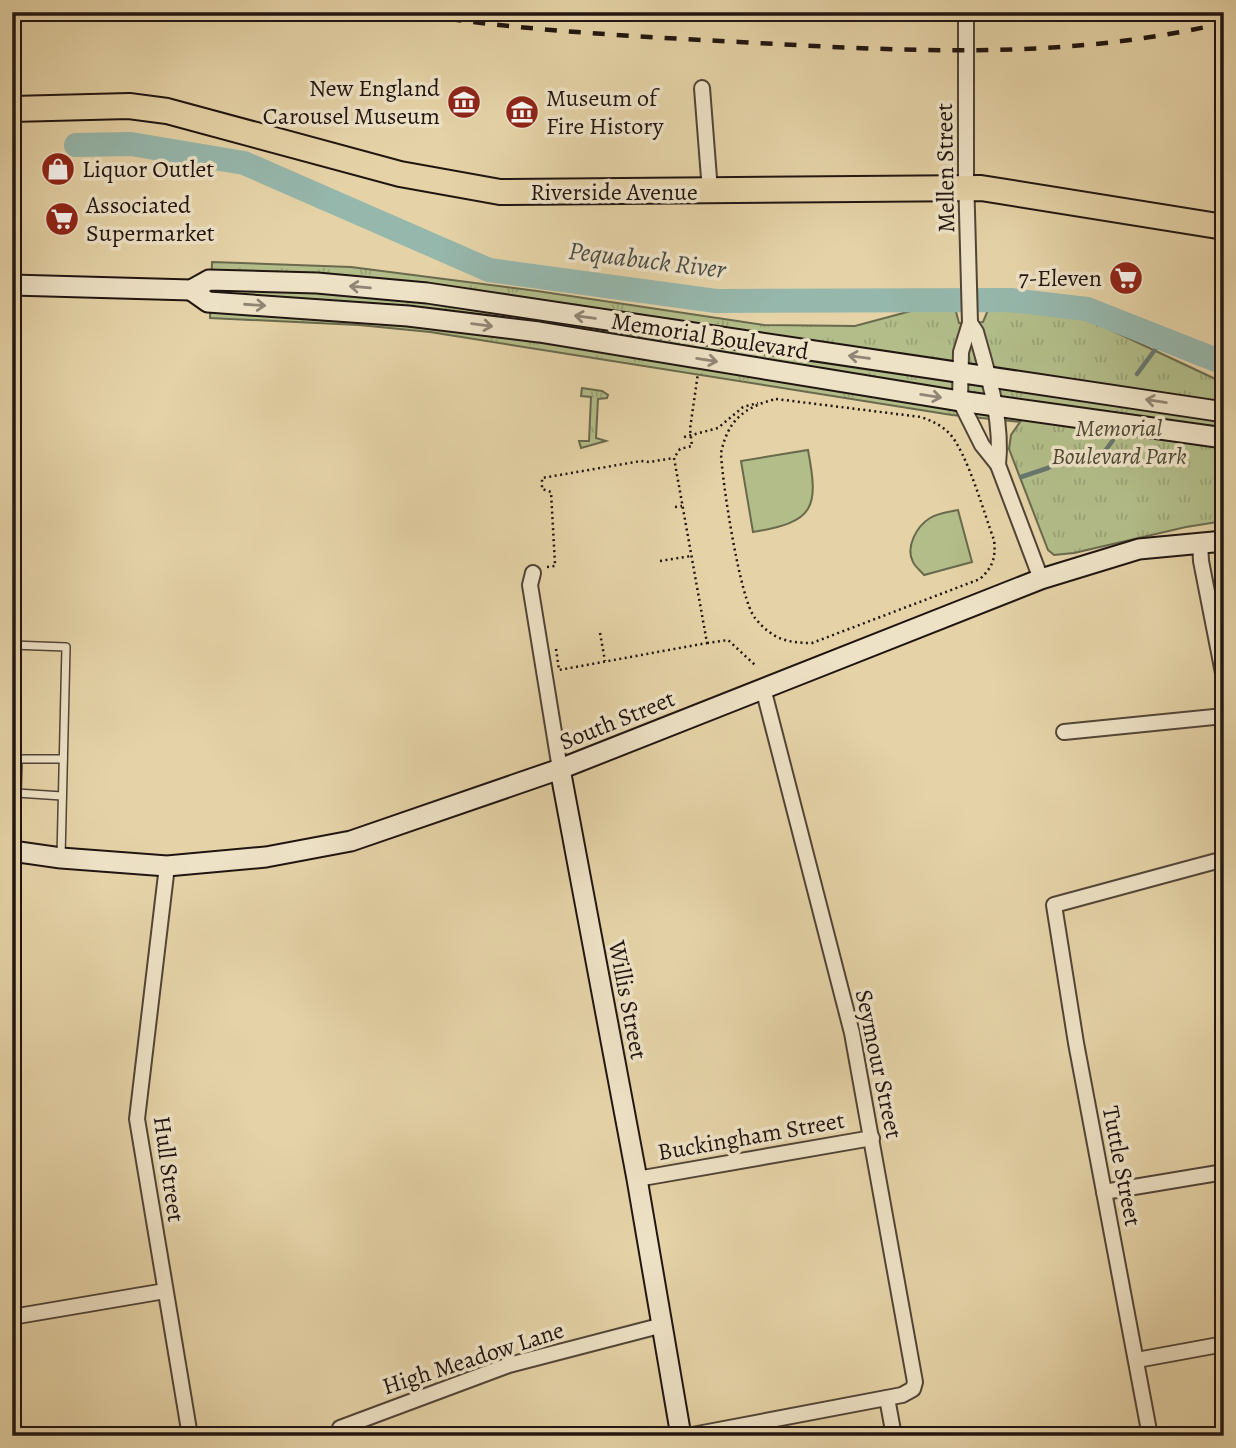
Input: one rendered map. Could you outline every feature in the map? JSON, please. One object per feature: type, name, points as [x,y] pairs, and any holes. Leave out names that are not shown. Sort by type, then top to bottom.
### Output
[{"type":"highway","name":"Riverside Avenue","points":[[12,109],[129,106],[167,111],[400,174],[500,192],[967,188],[1021,193],[1224,227]]},
{"type":"main road","name":"Memorial Boulevard","points":[[12,285],[191,290],[209,280],[317,283],[427,293],[1224,412]]},
{"type":"main road","name":"Memorial Boulevard","points":[[191,290],[208,302],[408,316],[539,332],[960,401],[1224,438]]},
{"type":"main road","name":"South Street","points":[[12,851],[61,858],[167,866],[266,858],[351,841],[559,769],[1041,579],[1139,549],[1224,541]]},
{"type":"main road","name":"Willis Street","points":[[559,769],[638,1179],[681,1436]]},
{"type":"street","points":[[642,12],[683,13]]},
{"type":"street","name":"Mellen Street","points":[[966,12],[970,323],[961,352],[960,401],[982,444],[998,465],[1041,579]]},
{"type":"street","points":[[702,89],[709,191]]},
{"type":"street","name":"Mellen Street","points":[[970,323],[976,332],[995,406],[1000,446],[998,465]]},
{"type":"street","points":[[1200,542],[1201,561],[1224,678]]},
{"type":"street","name":"Willis Street","points":[[538,573],[530,585],[559,769]]},
{"type":"street","name":"Seymour Street","points":[[764,688],[852,1033],[915,1382],[913,1389],[887,1398]]},
{"type":"street","points":[[1064,732],[1224,716]]},
{"type":"street","name":"Tuttle Street","points":[[1150,1436],[1054,905],[1224,859]]},
{"type":"street","name":"Hull Street","points":[[167,866],[137,1119],[190,1436]]},
{"type":"street","name":"Buckingham Street","points":[[638,1179],[872,1138]]},
{"type":"street","points":[[1104,1192],[1224,1172]]},
{"type":"street","points":[[12,1317],[164,1292]]},
{"type":"street","name":"High Meadow Lane","points":[[340,1428],[509,1365],[663,1325]]},
{"type":"street","points":[[1137,1360],[1224,1344]]},
{"type":"street","points":[[687,1436],[887,1398],[894,1436]]},
{"type":"lane","points":[[12,645],[66,648],[61,858]]},
{"type":"lane","points":[[62,796],[17,793],[17,770],[18,759],[63,759]]},
{"type":"path","points":[[698,373],[691,417],[692,446],[680,449],[674,458],[707,643]]},
{"type":"path","points":[[684,437],[718,428],[743,407],[762,402],[787,399],[901,414],[936,422],[948,431],[960,449],[994,540],[993,562],[988,571],[980,579],[812,643],[791,643],[770,634],[753,616],[743,593],[721,453],[725,436],[736,419],[750,407],[762,402]]},
{"type":"path","points":[[538,573],[547,567],[555,566],[551,492],[542,489],[542,478],[674,458]]},
{"type":"path","points":[[675,507],[682,506]]},
{"type":"path","points":[[660,561],[691,556]]},
{"type":"path","points":[[696,612],[701,611]]},
{"type":"path","points":[[600,633],[605,661]]},
{"type":"path","points":[[555,643],[559,670],[728,640],[755,664]]},
{"type":"green space","name":"Memorial Boulevard Park","points":[[212,262],[351,267],[537,291],[764,325],[855,326],[922,308],[955,308],[959,323],[983,322],[988,310],[1062,313],[1096,323],[1224,383],[1224,521],[1054,555],[1048,550],[1009,449],[1011,435],[1020,422],[952,415],[430,332],[359,325],[210,318]]},
{"type":"green space","points":[[582,388],[602,391],[608,395],[607,398],[598,399],[596,438],[606,441],[581,448],[579,441],[589,441],[591,397],[581,396]]},
{"type":"green space","points":[[808,450],[813,486],[808,509],[801,517],[789,523],[753,532],[741,461]]},
{"type":"green space","points":[[958,510],[972,562],[924,575],[911,556],[914,537],[930,518]]},
{"type":"waterway","name":"Pequabuck River","points":[[76,145],[131,144],[244,163],[489,270],[716,301],[1011,300],[1087,309],[1224,363]]},
{"type":"waterway","points":[[1137,374],[1163,339]]},
{"type":"waterway","points":[[1021,477],[1048,468],[1059,460],[1103,454],[1113,440]]},
{"type":"railway","points":[[402,12],[528,28],[612,35],[922,50],[1042,48],[1102,43],[1224,23]]},
{"type":"place","name":"New England Carousel Museum","points":[[464,102]]},
{"type":"place","name":"Museum of Fire History","points":[[522,112]]},
{"type":"place","name":"Liquor Outlet","points":[[58,169]]},
{"type":"place","name":"Associated Supermarket","points":[[62,219]]},
{"type":"place","name":"7-Eleven","points":[[1126,278]]}]
